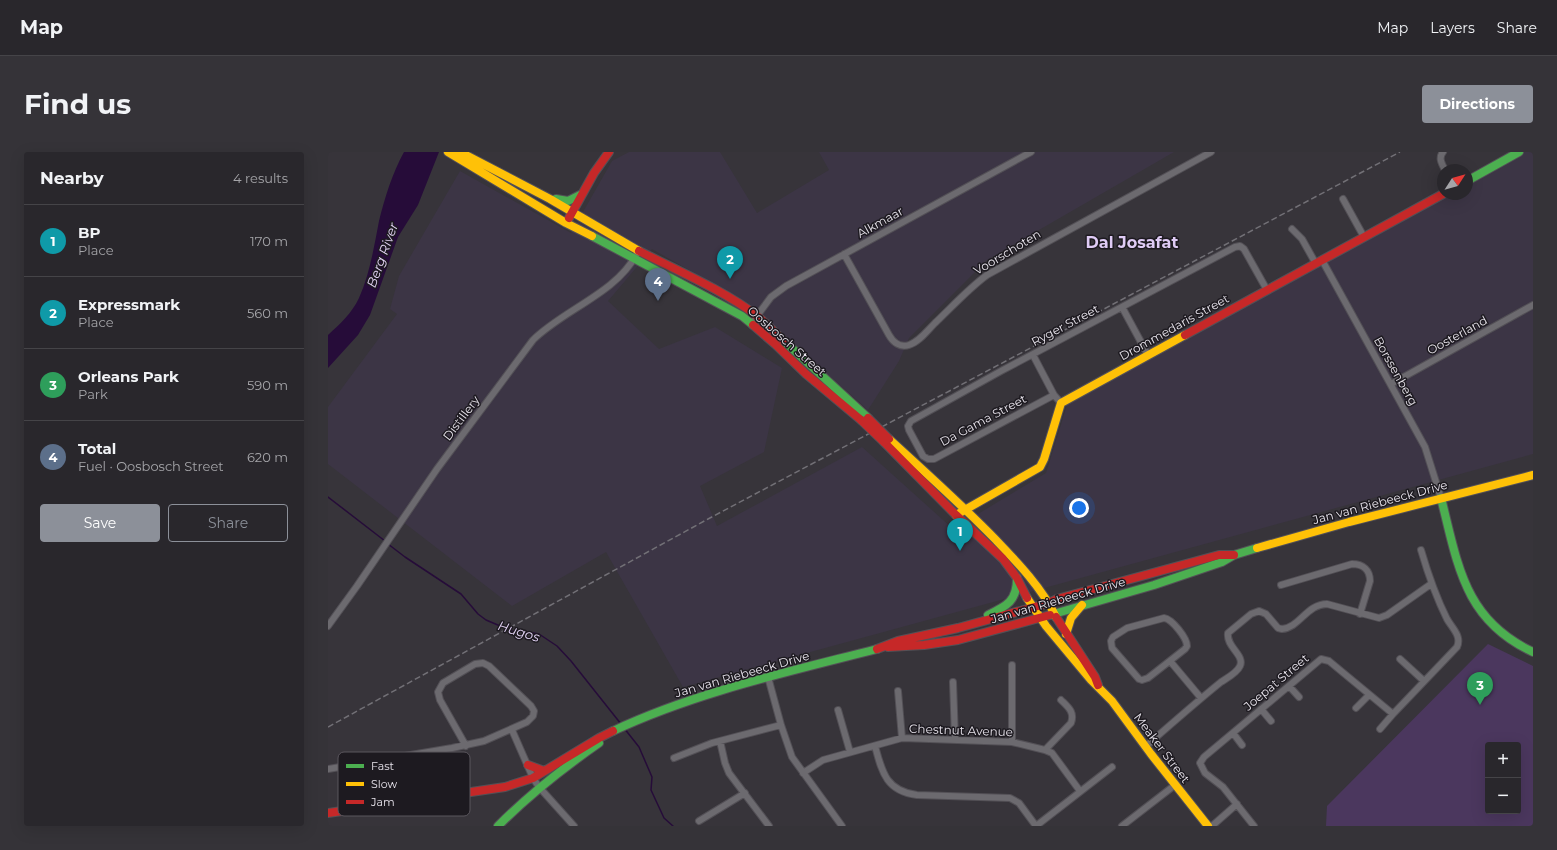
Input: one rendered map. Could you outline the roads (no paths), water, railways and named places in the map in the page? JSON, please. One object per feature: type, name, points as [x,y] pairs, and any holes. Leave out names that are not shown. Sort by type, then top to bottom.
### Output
[{"type":"main road","name":"Oosbosch Street","points":[[448,152],[517,182],[592,225],[741,304],[757,316],[886,440],[965,508],[1011,554],[1049,603]]},
{"type":"main road","name":"Oosbosch Street","points":[[460,152],[469,160],[566,223],[615,247],[634,259],[742,316],[775,344],[806,374],[864,419]]},
{"type":"main road","points":[[566,223],[581,195],[603,159],[609,152]]},
{"type":"main road","points":[[1473,178],[1519,152]]},
{"type":"main road","points":[[517,182],[531,185],[562,202],[571,201],[581,195]]},
{"type":"main road","points":[[581,195],[581,213],[592,225]]},
{"type":"main road","name":"Drommedaris Street","points":[[1061,403],[1437,197]]},
{"type":"main road","points":[[956,515],[965,508],[1040,467],[1044,459],[1061,403]]},
{"type":"main road","name":"Oosbosch Street","points":[[886,440],[956,515],[1003,559],[1017,578],[1033,608]]},
{"type":"main road","name":"Jan van Riebeeck Drive","points":[[884,647],[924,645],[958,640],[1154,585],[1222,562],[1234,555],[1441,498],[1533,475]]},
{"type":"main road","points":[[1441,498],[1460,572],[1471,598],[1484,616],[1501,633],[1515,643],[1533,652]]},
{"type":"main road","name":"Jan van Riebeeck Drive","points":[[470,792],[493,789],[533,778],[590,743],[637,720],[700,696],[884,647],[898,641],[958,628],[1033,608],[1219,555],[1234,555]]},
{"type":"main road","points":[[958,628],[985,617],[1010,604],[1016,595],[1017,578]]},
{"type":"main road","name":"Meaker Street","points":[[1049,603],[1066,634],[1095,677],[1098,685],[1208,826]]},
{"type":"main road","points":[[1066,634],[1067,624],[1082,605]]},
{"type":"main road","name":"Meaker Street","points":[[1033,608],[1070,656],[1091,680],[1098,685]]},
{"type":"main road","name":"Jan van Riebeeck Drive","points":[[498,826],[539,787],[614,732]]},
{"type":"main road","points":[[528,765],[544,771]]},
{"type":"main road","name":"Jan van Riebeeck Drive","points":[[328,813],[338,812]]},
{"type":"street","name":"Alkmaar","points":[[751,324],[771,296],[778,291],[1031,152]]},
{"type":"street","name":"Voorschoten","points":[[844,254],[889,336],[897,344],[908,346],[919,338],[971,288],[987,275],[1212,152]]},
{"type":"street","points":[[1442,164],[1440,160],[1443,152]]},
{"type":"street","points":[[1343,199],[1364,237]]},
{"type":"street","name":"Borssenberg","points":[[1292,228],[1319,262],[1391,384],[1425,447],[1441,498]]},
{"type":"street","name":"Ryger Street","points":[[923,456],[908,430],[908,426],[911,421],[1235,246],[1240,246],[1244,249],[1267,290]]},
{"type":"street","name":"Distillery","points":[[328,626],[437,470],[533,340],[548,326],[615,280],[628,267],[638,250]]},
{"type":"street","name":"Oosterland","points":[[1391,384],[1533,305]]},
{"type":"street","points":[[1122,307],[1148,356]]},
{"type":"street","points":[[1033,354],[1054,395],[1061,403]]},
{"type":"street","name":"Da Gama Street","points":[[923,456],[928,460],[934,459],[1054,395]]},
{"type":"street","points":[[1380,729],[1457,647],[1459,643],[1458,637],[1440,605],[1431,584],[1421,550]]},
{"type":"street","points":[[1281,585],[1352,564],[1363,566],[1370,575],[1370,581],[1360,614]]},
{"type":"street","points":[[1145,747],[1201,698],[1237,670],[1240,666],[1240,658],[1229,643],[1228,633],[1256,611],[1266,614],[1278,628],[1282,629],[1290,626],[1311,609],[1321,604],[1327,604],[1374,618],[1383,617],[1431,584]]},
{"type":"street","points":[[1167,618],[1173,623],[1187,642],[1185,649],[1170,661],[1145,680],[1139,679],[1112,648],[1111,640],[1127,628],[1167,618]]},
{"type":"street","points":[[1400,658],[1424,681]]},
{"type":"street","name":"Joepat Street","points":[[1254,826],[1223,787],[1205,773],[1200,763],[1204,757],[1317,662],[1325,659],[1329,661],[1393,714]]},
{"type":"street","points":[[1170,661],[1201,698]]},
{"type":"street","points":[[430,752],[466,746],[484,741],[512,730],[531,719],[534,711],[531,706],[489,666],[483,663],[479,663],[443,683],[438,692],[440,700],[466,746]]},
{"type":"street","points":[[1012,664],[1012,742]]},
{"type":"street","points":[[768,677],[781,725],[792,757],[842,826]]},
{"type":"street","points":[[953,682],[955,739]]},
{"type":"street","points":[[1289,686],[1299,697]]},
{"type":"street","points":[[898,691],[902,738]]},
{"type":"street","points":[[1356,708],[1369,695]]},
{"type":"street","points":[[1045,750],[1071,723],[1072,718],[1070,710],[1061,700]]},
{"type":"street","points":[[1261,708],[1271,721]]},
{"type":"street","points":[[838,710],[850,752]]},
{"type":"street","points":[[674,758],[720,741],[781,725]]},
{"type":"street","points":[[512,730],[533,778],[539,787],[574,826]]},
{"type":"street","points":[[1233,733],[1242,745]]},
{"type":"street","name":"Chestnut Avenue","points":[[803,773],[823,760],[902,738],[1012,742],[1045,750],[1057,759],[1080,791]]},
{"type":"street","points":[[720,741],[727,768],[769,826]]},
{"type":"street","points":[[875,746],[885,777],[898,790],[907,794],[917,795],[1015,799],[1036,826],[1112,767]]},
{"type":"street","points":[[328,769],[338,767]]},
{"type":"street","points":[[1127,825],[1175,785]]},
{"type":"street","points":[[699,821],[745,793]]},
{"type":"street","points":[[1212,826],[1237,804]]},
{"type":"water","name":"Berg River","points":[[404,152],[439,152],[418,205],[398,237],[370,315],[358,335],[328,368],[328,335],[349,313],[363,289],[369,270],[386,194]]},
{"type":"waterway","name":"Hugos","points":[[328,497],[385,541]]},
{"type":"waterway","name":"Hugos","points":[[388,544],[461,594],[478,614],[486,620],[512,631],[539,634],[557,646],[571,661],[621,724]]},
{"type":"waterway","name":"Hugos","points":[[624,728],[639,747],[652,777],[651,790],[664,818],[673,826]]},
{"type":"railway","points":[[328,727],[708,519],[1400,152]]},
{"type":"place","name":"Expressmark","points":[[730,279]]},
{"type":"place","name":"Total","points":[[658,301]]},
{"type":"place","name":"BP","points":[[960,551]]},
{"type":"place","name":"Orleans Park","points":[[1480,705]]},
{"type":"district","name":"Dal Josafat","points":[[1132,242]]}]
